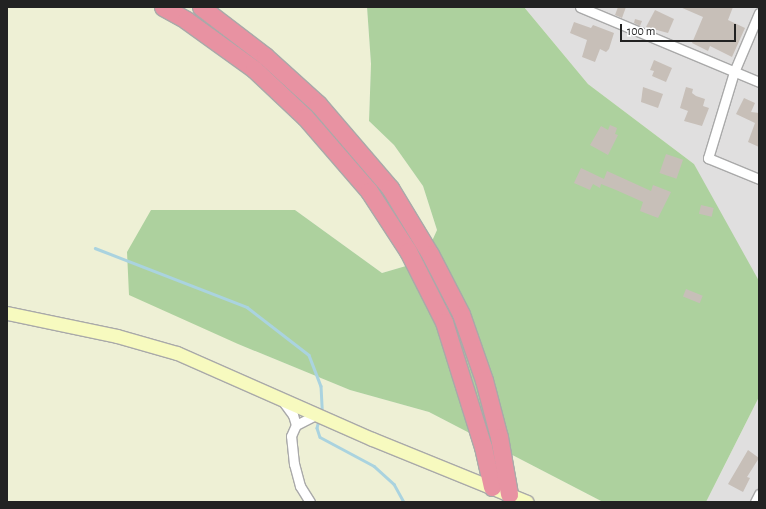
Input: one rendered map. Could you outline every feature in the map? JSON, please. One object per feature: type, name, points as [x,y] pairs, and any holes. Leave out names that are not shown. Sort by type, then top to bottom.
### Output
[{"type":"highway","points":[[163,7],[186,20],[254,69],[305,117],[369,191],[408,251],[444,322],[481,440],[492,487]]},
{"type":"highway","points":[[201,7],[265,56],[318,104],[390,188],[430,254],[461,314],[495,423],[509,494]]},
{"type":"street","points":[[580,7],[759,82]]},
{"type":"street","points":[[759,13],[734,72],[708,158],[759,179]]},
{"type":"street","points":[[7,313],[151,344],[527,502]]},
{"type":"street","points":[[282,400],[293,415],[296,425],[290,449],[300,486],[310,502]]},
{"type":"street","points":[[296,425],[316,414]]},
{"type":"street","points":[[755,502],[759,494]]},
{"type":"shaded area","points":[[524,7],[759,7],[759,304],[694,164],[588,84]]},
{"type":"shaded area","points":[[759,397],[759,502],[706,502]]},
{"type":"green space","points":[[7,7],[367,7],[371,64],[369,121],[394,145],[423,186],[437,230],[423,261],[382,273],[295,210],[151,210],[238,344],[350,390],[429,412],[603,502],[7,502]]},
{"type":"green space","points":[[367,7],[524,7],[588,84],[694,164],[759,281],[759,397],[706,502],[603,502],[429,412],[350,390],[238,344],[129,295],[127,252],[151,210],[295,210],[382,273],[423,261],[437,230],[423,186],[394,145],[369,121],[371,64]]},
{"type":"building","points":[[618,7],[626,7],[622,18],[615,15]]},
{"type":"building","points":[[680,7],[733,7],[728,20],[745,28],[732,57],[710,46],[708,51],[692,43],[703,17]]},
{"type":"building","points":[[655,10],[674,19],[668,33],[646,27]]},
{"type":"building","points":[[635,19],[642,21],[640,26],[634,23]]},
{"type":"building","points":[[574,22],[591,28],[593,25],[614,33],[609,49],[606,52],[600,49],[595,62],[582,57],[587,40],[570,33]]},
{"type":"building","points":[[654,60],[672,68],[666,82],[652,76],[654,71],[650,70]]},
{"type":"building","points":[[643,87],[663,94],[658,108],[641,102]]},
{"type":"building","points":[[686,87],[693,89],[692,93],[696,96],[705,99],[703,106],[709,108],[702,126],[684,121],[688,111],[680,108]]},
{"type":"building","points":[[744,98],[755,103],[751,112],[759,113],[759,147],[748,142],[755,123],[736,114]]},
{"type":"building","points":[[610,125],[617,128],[615,134],[618,135],[608,155],[590,145],[601,126],[608,130]]},
{"type":"building","points":[[666,154],[683,160],[677,179],[659,173]]},
{"type":"building","points":[[581,168],[604,179],[607,171],[651,191],[653,185],[671,192],[658,218],[640,211],[643,202],[616,190],[601,184],[600,188],[593,184],[590,190],[574,183]]},
{"type":"building","points":[[701,205],[714,208],[712,217],[699,214]]},
{"type":"building","points":[[686,289],[703,296],[700,303],[683,296]]},
{"type":"building","points":[[748,450],[759,458],[747,477],[750,478],[743,492],[728,484]]},
{"type":"waterway","points":[[95,248],[247,307],[309,355],[321,386],[322,408]]},
{"type":"waterway","points":[[319,420],[317,428],[320,437],[374,466],[394,484],[404,502]]}]
